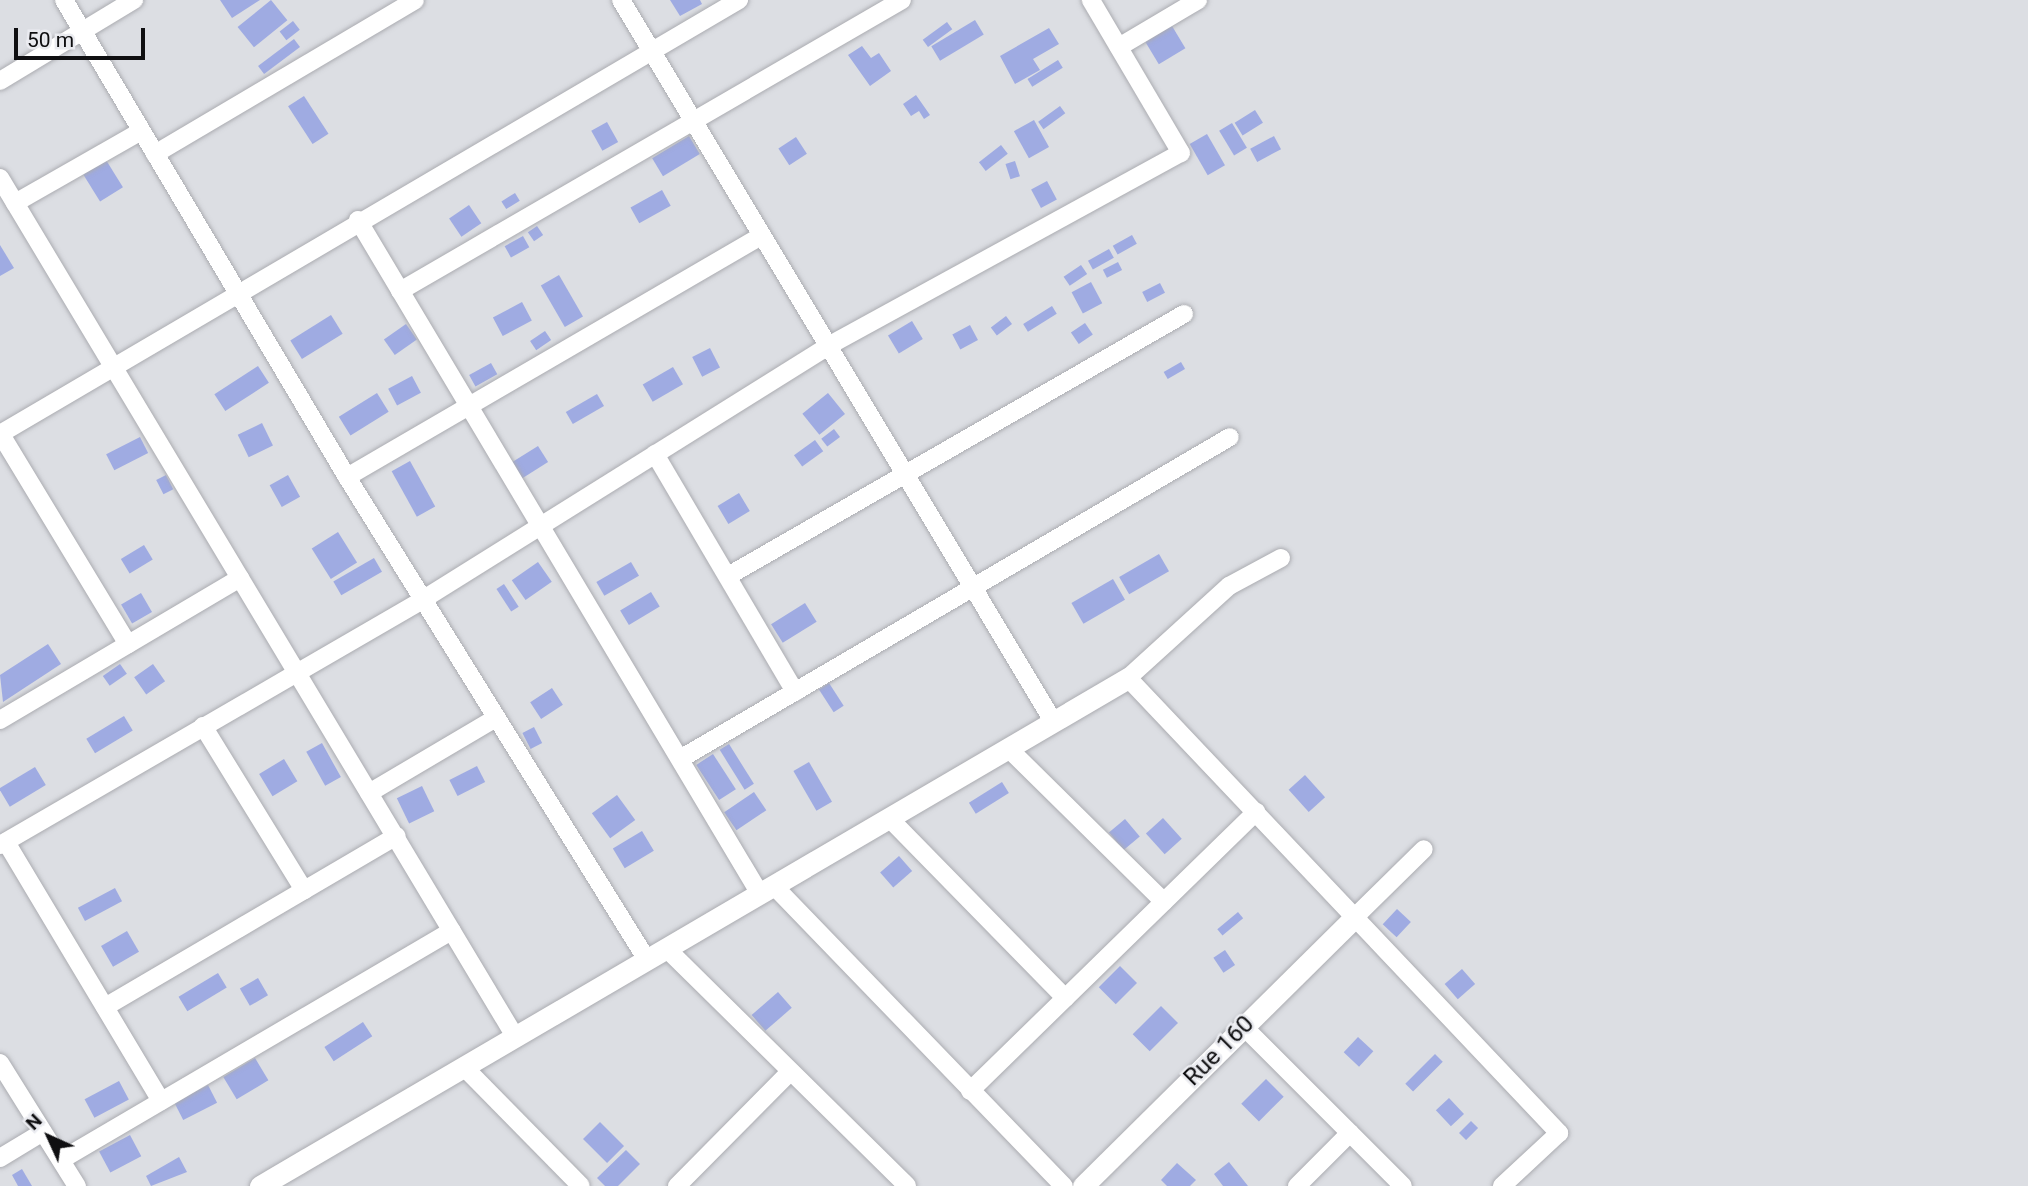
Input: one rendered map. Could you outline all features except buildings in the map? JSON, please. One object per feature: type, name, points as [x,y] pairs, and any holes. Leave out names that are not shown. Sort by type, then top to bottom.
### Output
[{"type":"street","points":[[64,0],[347,477],[647,960]]},
{"type":"street","points":[[0,81],[134,0]]},
{"type":"street","points":[[155,153],[415,0]]},
{"type":"street","points":[[621,0],[1053,721]]},
{"type":"street","points":[[128,644],[0,434],[358,220],[739,0]]},
{"type":"street","points":[[400,291],[902,0]]},
{"type":"street","points":[[161,1101],[3,843],[422,600],[828,346],[1181,153],[1091,0]]},
{"type":"street","points":[[1118,47],[1198,0]]},
{"type":"street","points":[[15,203],[141,131]]},
{"type":"street","points":[[0,178],[516,1038]]},
{"type":"street","points":[[358,220],[680,759],[767,890],[1064,1186]]},
{"type":"street","points":[[347,477],[761,236]]},
{"type":"street","points":[[728,576],[1184,314]]},
{"type":"street","points":[[680,759],[1230,437]]},
{"type":"street","points":[[655,454],[795,692]]},
{"type":"street","points":[[260,1186],[1128,678],[1229,586],[1281,558]]},
{"type":"street","points":[[0,720],[240,578]]},
{"type":"street","points":[[1128,678],[1559,1133],[1502,1186]]},
{"type":"street","points":[[369,793],[496,718]]},
{"type":"street","points":[[203,726],[304,890]]},
{"type":"street","points":[[1008,748],[1164,902]]},
{"type":"street","points":[[970,1091],[1256,812]]},
{"type":"street","points":[[889,818],[1065,998]]},
{"type":"street","points":[[105,1007],[396,836]]},
{"type":"street","points":[[1356,916],[1424,849]]},
{"type":"street","name":"Rue 160","points":[[1083,1186],[1356,916]]},
{"type":"street","points":[[61,1160],[452,931]]},
{"type":"street","points":[[667,949],[907,1186]]},
{"type":"street","points":[[1243,1026],[1403,1186]]},
{"type":"street","points":[[0,1063],[77,1186]]},
{"type":"street","points":[[465,1068],[581,1186]]},
{"type":"street","points":[[677,1186],[790,1072]]},
{"type":"street","points":[[0,1158],[43,1132]]},
{"type":"street","points":[[1297,1186],[1350,1133]]}]
